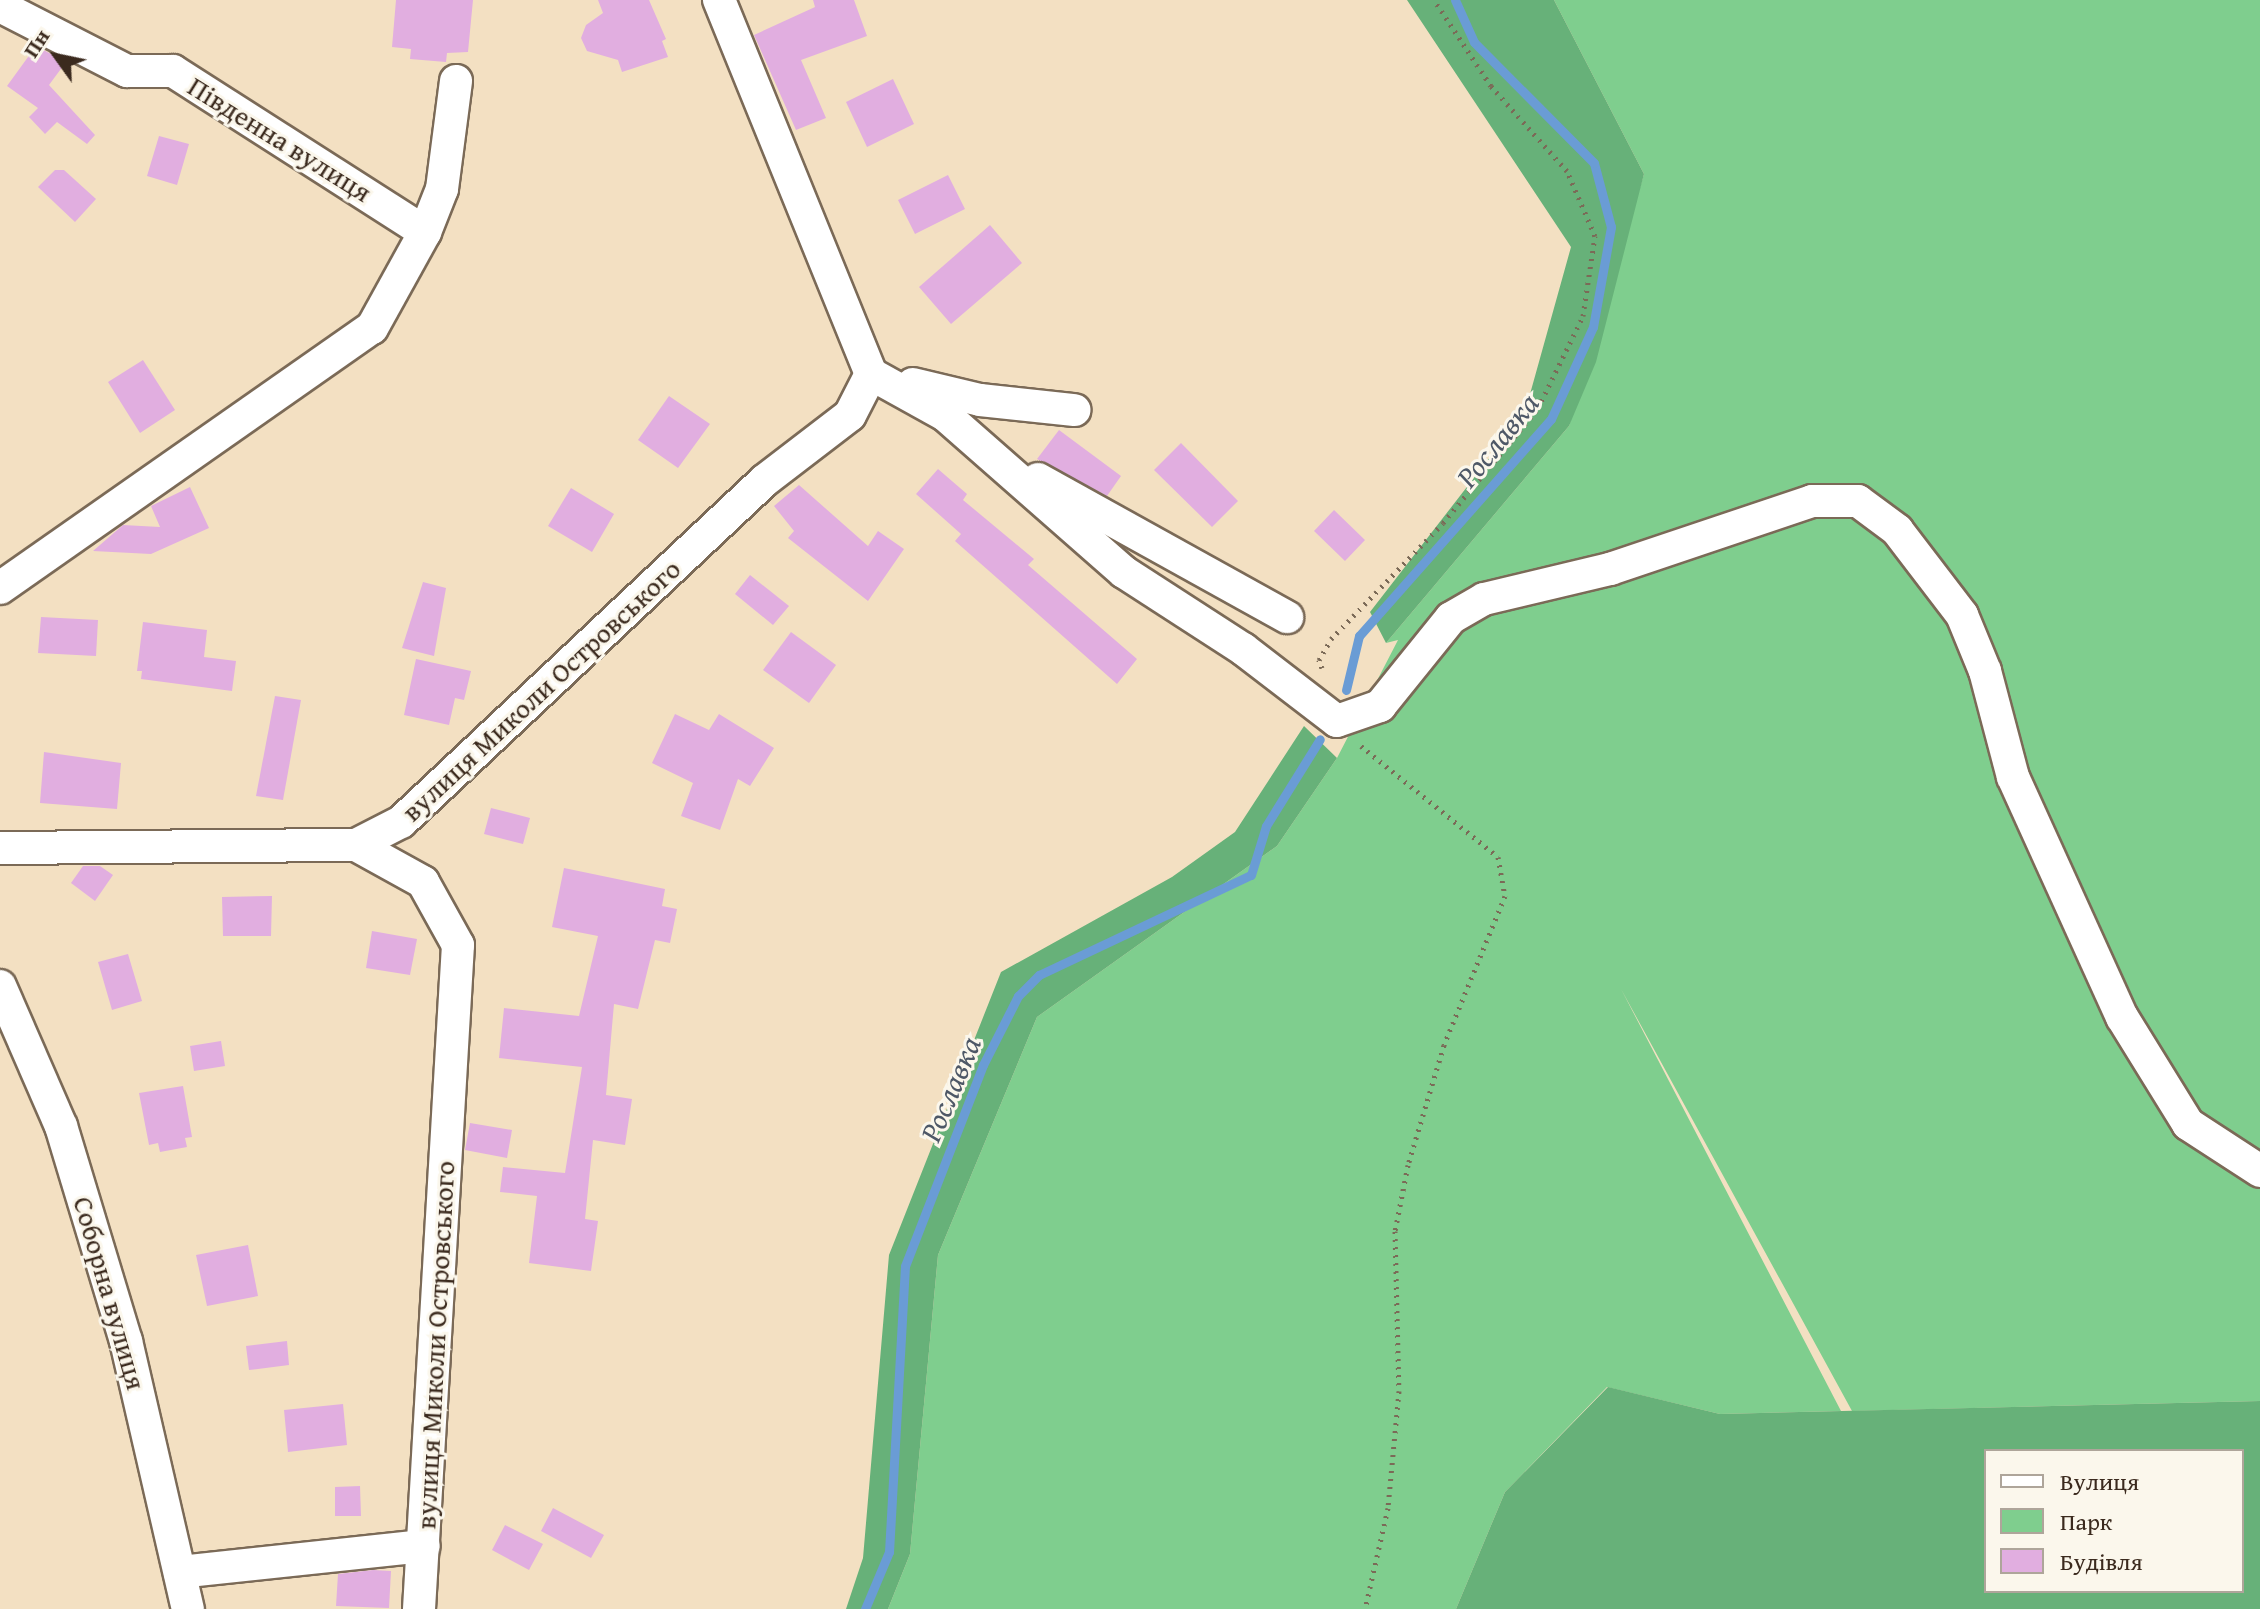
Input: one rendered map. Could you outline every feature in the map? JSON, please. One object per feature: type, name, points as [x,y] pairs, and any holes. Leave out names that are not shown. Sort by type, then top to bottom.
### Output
[{"type":"street","points":[[719,0],[871,374],[945,415],[1124,572],[1243,649],[1337,721],[1380,706],[1451,618],[1484,599],[1610,569],[1812,501],[1858,501],[1897,530],[1962,615],[1985,671],[2013,777],[2122,1017],[2188,1124],[2260,1171]]},
{"type":"street","name":"Південна вулиця","points":[[0,6],[127,71],[173,71],[425,232]]},
{"type":"street","points":[[0,588],[372,328],[425,232],[442,189],[456,81]]},
{"type":"street","points":[[871,374],[980,400],[1074,410]]},
{"type":"street","name":"вулиця Миколи Островського","points":[[356,845],[401,822],[764,481],[850,415],[871,374]]},
{"type":"street","points":[[985,452],[1287,617]]},
{"type":"street","points":[[0,848],[356,845]]},
{"type":"street","name":"вулиця Миколи Островського","points":[[356,845],[423,882],[458,945],[419,1609]]},
{"type":"street","name":"Соборна вулиця","points":[[0,986],[66,1140],[126,1341],[188,1609]]},
{"type":"street","points":[[180,1572],[424,1546]]},
{"type":"path","points":[[1365,1609],[1388,1508],[1399,1391],[1395,1231],[1405,1178],[1444,1045],[1505,896],[1498,857],[1381,766],[1337,721],[1319,660],[1331,639],[1443,523],[1538,408],[1583,316],[1595,236],[1567,171],[1491,86],[1434,0]]},
{"type":"green space","points":[[1407,0],[1554,0],[1644,174],[1596,362],[1569,426],[1386,643],[1370,612],[1525,412],[1571,247]]},
{"type":"green space","points":[[1554,0],[2260,0],[2260,1401],[1852,1411],[1621,989],[1841,1411],[1720,1414],[1607,1387],[1505,1492],[1456,1609],[888,1609],[910,1554],[938,1255],[1037,1017],[1277,846],[1337,758],[1398,640],[1386,643],[1569,426],[1644,174]]},
{"type":"green space","points":[[1304,726],[1337,758],[1277,846],[1037,1017],[938,1255],[910,1554],[888,1609],[846,1609],[863,1558],[889,1255],[1001,972],[1172,877],[1235,832]]},
{"type":"green space","points":[[1608,1387],[1720,1414],[2260,1401],[2260,1609],[1456,1609],[1505,1492]]},
{"type":"building","points":[[396,0],[473,0],[468,52],[447,53],[446,62],[410,59],[411,49],[392,47]]},
{"type":"building","points":[[598,0],[649,0],[666,39],[662,41],[668,57],[622,72],[618,60],[587,51],[581,38],[586,25],[603,13]]},
{"type":"building","points":[[813,0],[854,0],[867,36],[801,60],[826,118],[796,130],[754,35],[815,7]]},
{"type":"building","points":[[36,46],[66,62],[49,85],[95,135],[87,144],[57,122],[45,134],[29,117],[38,108],[7,86]]},
{"type":"building","points":[[893,79],[914,124],[867,147],[846,102]]},
{"type":"building","points":[[159,136],[189,144],[177,185],[147,176]]},
{"type":"building","points":[[55,170],[64,170],[96,199],[75,222],[38,187]]},
{"type":"building","points":[[948,175],[965,209],[915,234],[898,200]]},
{"type":"building","points":[[990,225],[1022,263],[951,324],[919,287]]},
{"type":"building","points":[[143,360],[175,410],[140,433],[108,382]]},
{"type":"building","points":[[669,396],[710,424],[678,468],[638,440]]},
{"type":"building","points":[[1059,430],[1121,476],[1107,496],[1037,459]]},
{"type":"building","points":[[1181,443],[1238,501],[1212,527],[1154,470]]},
{"type":"building","points":[[938,469],[967,494],[963,500],[1034,559],[1028,565],[1137,659],[1117,684],[955,541],[961,534],[916,494]]},
{"type":"building","points":[[799,485],[868,546],[878,531],[904,549],[868,601],[788,538],[794,531],[774,506]]},
{"type":"building","points":[[190,487],[209,528],[151,554],[93,551],[123,525],[160,527],[151,506]]},
{"type":"building","points":[[571,488],[614,514],[592,552],[548,526]]},
{"type":"building","points":[[1334,510],[1365,540],[1345,561],[1314,531]]},
{"type":"building","points":[[750,575],[789,606],[773,625],[735,594]]},
{"type":"building","points":[[423,582],[446,588],[434,656],[402,648]]},
{"type":"building","points":[[41,617],[98,620],[96,656],[38,653]]},
{"type":"building","points":[[143,622],[207,630],[204,657],[236,661],[232,691],[141,679],[142,671],[137,671]]},
{"type":"building","points":[[791,632],[836,665],[809,703],[763,670]]},
{"type":"building","points":[[416,659],[471,671],[464,700],[455,698],[449,725],[404,715]]},
{"type":"building","points":[[275,696],[301,700],[283,800],[256,796]]},
{"type":"building","points":[[675,714],[709,730],[719,714],[774,748],[750,786],[738,779],[720,830],[681,816],[693,783],[652,763]]},
{"type":"building","points":[[44,752],[121,763],[117,809],[40,803]]},
{"type":"building","points":[[491,808],[530,818],[523,844],[484,834]]},
{"type":"building","points":[[83,866],[100,866],[113,875],[95,901],[71,883]]},
{"type":"building","points":[[564,868],[665,889],[662,906],[677,909],[670,943],[655,940],[638,1009],[614,1004],[606,1095],[632,1099],[625,1145],[593,1140],[585,1219],[598,1221],[591,1271],[529,1263],[537,1196],[500,1192],[503,1167],[565,1173],[582,1067],[499,1058],[504,1008],[579,1016],[598,936],[552,927]]},
{"type":"building","points":[[272,896],[271,936],[223,936],[222,897]]},
{"type":"building","points":[[372,931],[417,939],[410,975],[366,968]]},
{"type":"building","points":[[128,954],[142,1001],[112,1010],[98,962]]},
{"type":"building","points":[[221,1041],[225,1066],[194,1071],[190,1046]]},
{"type":"building","points":[[183,1086],[192,1137],[185,1138],[187,1147],[160,1152],[158,1143],[149,1145],[139,1093]]},
{"type":"building","points":[[470,1123],[512,1130],[507,1158],[465,1150]]},
{"type":"building","points":[[248,1245],[258,1296],[207,1306],[196,1255]]},
{"type":"building","points":[[287,1341],[289,1365],[249,1370],[246,1346]]},
{"type":"building","points":[[343,1404],[347,1445],[288,1452],[284,1410]]},
{"type":"building","points":[[360,1486],[361,1516],[335,1516],[335,1487]]},
{"type":"building","points":[[553,1508],[604,1535],[591,1558],[541,1531]]},
{"type":"building","points":[[505,1525],[543,1544],[529,1570],[492,1550]]},
{"type":"building","points":[[391,1571],[389,1608],[336,1606],[338,1574]]},
{"type":"waterway","name":"Рославка","points":[[1346,690],[1359,636],[1551,419],[1593,327],[1611,227],[1594,163],[1474,42],[1455,0]]},
{"type":"waterway","name":"Рославка","points":[[865,1609],[889,1552],[905,1266],[983,1065],[1018,996],[1039,975],[1251,875],[1266,826],[1320,739]]}]
